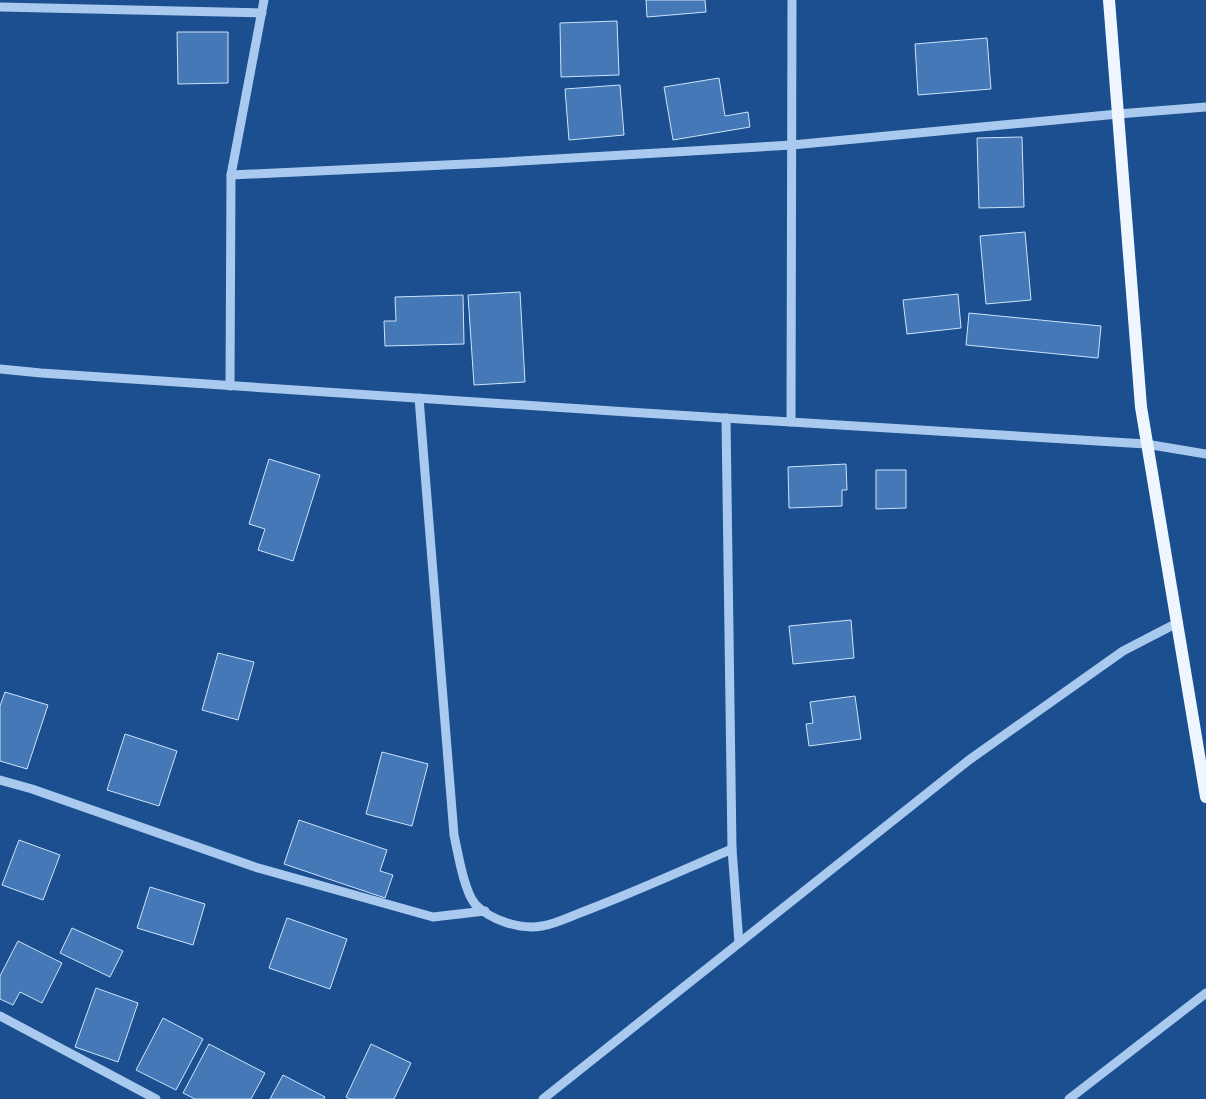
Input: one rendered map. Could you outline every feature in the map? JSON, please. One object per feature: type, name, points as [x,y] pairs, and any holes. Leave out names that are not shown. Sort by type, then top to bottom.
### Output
[{"type":"main road","points":[[1109,0],[1140,407],[1206,797]]},
{"type":"street","points":[[230,386],[231,175],[264,0]]},
{"type":"street","points":[[791,422],[792,0]]},
{"type":"street","points":[[0,7],[262,14]]},
{"type":"street","points":[[231,175],[792,146],[1118,114],[1206,108]]},
{"type":"street","points":[[0,369],[230,386],[1146,444],[1206,454]]},
{"type":"street","points":[[419,398],[454,835],[469,893],[475,903],[485,912],[507,922],[525,927],[542,926],[613,900],[732,849]]},
{"type":"street","points":[[726,418],[732,849],[739,944]]},
{"type":"street","points":[[543,1099],[969,760],[1122,651],[1177,623]]},
{"type":"street","points":[[0,780],[32,789],[255,867],[432,917],[485,912]]},
{"type":"street","points":[[1069,1099],[1206,993]]},
{"type":"street","points":[[0,1016],[156,1099]]},
{"type":"building","points":[[646,0],[705,0],[706,12],[647,17]]},
{"type":"building","points":[[617,21],[619,75],[561,77],[560,23]]},
{"type":"building","points":[[177,32],[228,32],[228,83],[178,84]]},
{"type":"building","points":[[987,38],[991,89],[918,95],[915,44]]},
{"type":"building","points":[[719,78],[725,116],[748,112],[750,127],[673,140],[664,87]]},
{"type":"building","points":[[620,85],[624,135],[569,140],[565,89]]},
{"type":"building","points":[[1022,137],[1024,207],[979,208],[977,138]]},
{"type":"building","points":[[1025,232],[1031,300],[986,304],[980,236]]},
{"type":"building","points":[[520,292],[525,382],[474,385],[468,295]]},
{"type":"building","points":[[958,294],[961,328],[907,334],[903,300]]},
{"type":"building","points":[[463,295],[464,344],[385,346],[384,321],[396,321],[395,297]]},
{"type":"building","points":[[969,313],[1101,326],[1098,358],[966,345]]},
{"type":"building","points":[[269,459],[320,475],[293,561],[258,550],[265,529],[249,524]]},
{"type":"building","points":[[846,464],[847,490],[842,490],[842,506],[789,508],[788,467]]},
{"type":"building","points":[[876,470],[906,470],[906,508],[876,509]]},
{"type":"building","points":[[851,620],[854,658],[793,664],[789,626]]},
{"type":"building","points":[[218,653],[254,662],[238,720],[202,710]]},
{"type":"building","points":[[5,692],[48,705],[27,769],[0,761],[0,706]]},
{"type":"building","points":[[855,696],[861,739],[809,746],[806,724],[813,723],[810,702]]},
{"type":"building","points":[[125,734],[177,751],[159,806],[107,790]]},
{"type":"building","points":[[382,752],[428,764],[412,826],[366,814]]},
{"type":"building","points":[[299,820],[387,850],[380,871],[393,875],[385,898],[284,864]]},
{"type":"building","points":[[19,840],[60,855],[43,900],[2,885]]},
{"type":"building","points":[[150,887],[205,904],[193,945],[137,928]]},
{"type":"building","points":[[287,918],[347,939],[330,989],[269,968]]},
{"type":"building","points":[[72,928],[123,951],[110,977],[60,953]]},
{"type":"building","points":[[18,941],[62,963],[42,1003],[20,992],[13,1005],[0,999],[0,976]]},
{"type":"building","points":[[96,988],[138,1003],[118,1062],[75,1047]]},
{"type":"building","points":[[163,1018],[203,1039],[176,1090],[136,1070]]},
{"type":"building","points":[[209,1044],[265,1073],[251,1099],[195,1099],[183,1093]]},
{"type":"building","points":[[371,1044],[411,1063],[394,1099],[350,1099],[346,1097]]},
{"type":"building","points":[[283,1075],[325,1097],[324,1099],[270,1099]]}]
